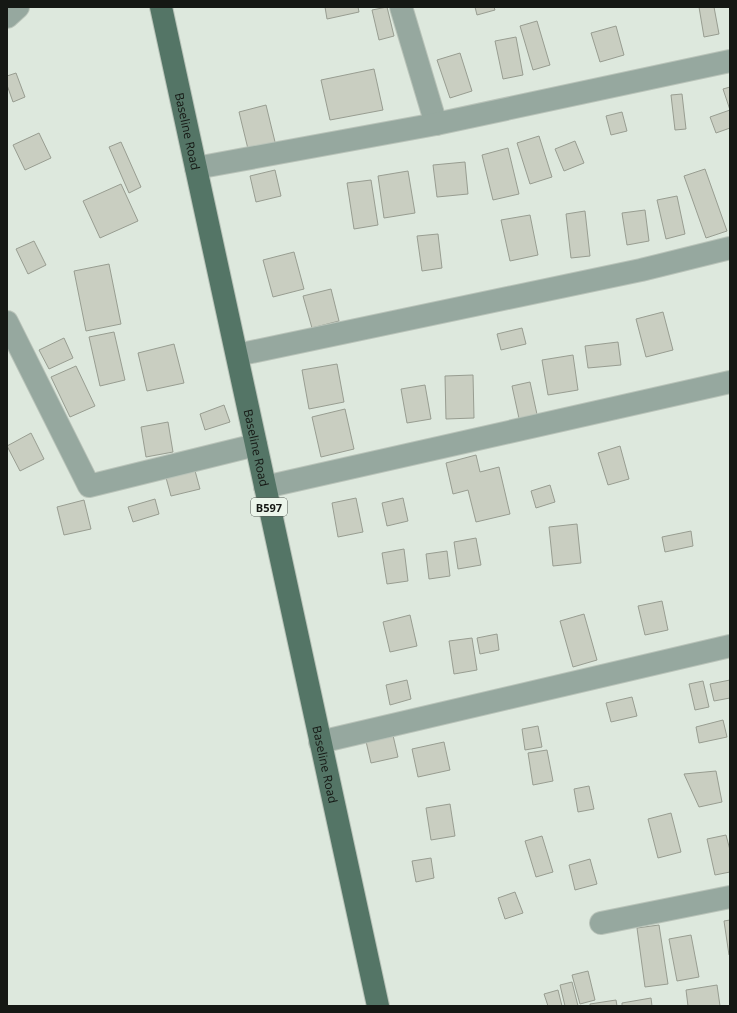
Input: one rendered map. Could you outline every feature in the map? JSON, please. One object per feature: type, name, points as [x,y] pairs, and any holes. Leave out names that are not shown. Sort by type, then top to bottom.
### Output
[{"type":"main road","name":"Baseline Road","points":[[161,7],[378,1006]]},
{"type":"street","points":[[7,17],[18,7]]},
{"type":"street","points":[[401,7],[436,124]]},
{"type":"street","points":[[196,168],[436,124],[730,62]]},
{"type":"street","points":[[237,356],[641,270],[730,248]]},
{"type":"street","points":[[7,322],[89,486],[256,445]]},
{"type":"street","points":[[265,487],[730,382]]},
{"type":"street","points":[[320,742],[730,646]]},
{"type":"street","points":[[601,923],[730,897]]},
{"type":"building","points":[[325,7],[358,7],[359,12],[327,19]]},
{"type":"building","points":[[387,7],[394,36],[379,40],[372,10]]},
{"type":"building","points":[[475,7],[494,7],[495,10],[477,15]]},
{"type":"building","points":[[699,7],[714,7],[719,34],[704,37]]},
{"type":"building","points":[[537,21],[550,65],[533,70],[520,26]]},
{"type":"building","points":[[616,26],[624,55],[600,62],[591,33]]},
{"type":"building","points":[[516,37],[523,75],[503,79],[495,41]]},
{"type":"building","points":[[460,53],[472,91],[450,98],[437,60]]},
{"type":"building","points":[[374,69],[383,110],[330,120],[321,80]]},
{"type":"building","points":[[16,73],[25,97],[13,102],[7,85],[7,76]]},
{"type":"building","points":[[730,87],[730,110],[723,89]]},
{"type":"building","points":[[682,94],[686,129],[675,130],[671,95]]},
{"type":"building","points":[[266,105],[276,146],[249,153],[239,112]]},
{"type":"building","points":[[730,110],[730,128],[716,133],[710,117]]},
{"type":"building","points":[[622,112],[627,131],[611,135],[606,116]]},
{"type":"building","points":[[39,133],[51,158],[25,170],[13,145]]},
{"type":"building","points":[[539,136],[552,177],[530,184],[517,143]]},
{"type":"building","points":[[575,141],[584,163],[564,171],[555,149]]},
{"type":"building","points":[[121,142],[141,187],[129,193],[109,147]]},
{"type":"building","points":[[508,148],[519,194],[493,200],[482,155]]},
{"type":"building","points":[[465,162],[468,194],[437,197],[433,165]]},
{"type":"building","points":[[705,169],[727,231],[706,238],[684,176]]},
{"type":"building","points":[[275,170],[281,196],[256,202],[250,176]]},
{"type":"building","points":[[408,171],[415,213],[384,218],[378,176]]},
{"type":"building","points":[[371,180],[378,225],[354,229],[347,183]]},
{"type":"building","points":[[121,184],[138,221],[100,238],[83,201]]},
{"type":"building","points":[[677,196],[685,234],[666,239],[657,200]]},
{"type":"building","points":[[645,210],[649,241],[627,245],[622,213]]},
{"type":"building","points":[[585,211],[590,256],[571,258],[566,214]]},
{"type":"building","points":[[530,215],[538,255],[510,261],[501,220]]},
{"type":"building","points":[[438,234],[442,268],[422,271],[417,236]]},
{"type":"building","points":[[34,241],[46,265],[28,274],[16,249]]},
{"type":"building","points":[[294,252],[304,289],[273,297],[263,260]]},
{"type":"building","points":[[109,264],[121,324],[86,331],[74,271]]},
{"type":"building","points":[[331,289],[339,321],[312,328],[303,296]]},
{"type":"building","points":[[663,312],[673,350],[646,357],[636,319]]},
{"type":"building","points":[[522,328],[526,344],[501,350],[497,334]]},
{"type":"building","points":[[114,332],[125,380],[100,386],[89,337]]},
{"type":"building","points":[[64,338],[73,358],[49,369],[39,350]]},
{"type":"building","points":[[618,342],[621,365],[588,368],[585,346]]},
{"type":"building","points":[[174,344],[184,383],[147,391],[138,353]]},
{"type":"building","points":[[573,355],[578,390],[548,395],[542,360]]},
{"type":"building","points":[[337,364],[344,402],[309,409],[302,370]]},
{"type":"building","points":[[76,366],[95,406],[70,417],[51,377]]},
{"type":"building","points":[[473,375],[474,418],[446,419],[445,376]]},
{"type":"building","points":[[530,382],[538,419],[520,423],[512,386]]},
{"type":"building","points":[[425,385],[431,419],[407,423],[401,389]]},
{"type":"building","points":[[224,405],[230,422],[205,430],[200,414]]},
{"type":"building","points":[[345,409],[354,449],[321,457],[312,417]]},
{"type":"building","points":[[168,422],[173,452],[146,457],[141,427]]},
{"type":"building","points":[[31,433],[44,459],[20,471],[7,446]]},
{"type":"building","points":[[620,446],[629,479],[608,485],[598,453]]},
{"type":"building","points":[[476,455],[480,472],[499,467],[510,514],[476,522],[468,490],[453,494],[446,463]]},
{"type":"building","points":[[194,467],[200,489],[171,496],[165,474]]},
{"type":"building","points":[[550,485],[555,502],[536,508],[531,491]]},
{"type":"building","points":[[356,498],[363,532],[338,537],[332,503]]},
{"type":"building","points":[[403,498],[408,521],[387,526],[382,503]]},
{"type":"building","points":[[155,499],[159,514],[133,522],[128,507]]},
{"type":"building","points":[[84,500],[91,529],[64,535],[57,507]]},
{"type":"building","points":[[577,524],[581,563],[553,566],[549,527]]},
{"type":"building","points":[[691,531],[693,546],[665,552],[662,537]]},
{"type":"building","points":[[476,538],[481,565],[458,569],[454,542]]},
{"type":"building","points":[[404,549],[408,581],[387,584],[382,553]]},
{"type":"building","points":[[447,551],[450,576],[429,579],[426,554]]},
{"type":"building","points":[[662,601],[668,630],[645,635],[638,606]]},
{"type":"building","points":[[584,614],[597,660],[573,667],[560,621]]},
{"type":"building","points":[[410,615],[417,646],[390,652],[383,622]]},
{"type":"building","points":[[497,634],[499,650],[480,654],[477,638]]},
{"type":"building","points":[[472,638],[477,670],[454,674],[449,641]]},
{"type":"building","points":[[407,680],[411,699],[390,705],[386,685]]},
{"type":"building","points":[[730,680],[730,698],[714,701],[710,684]]},
{"type":"building","points":[[703,681],[709,707],[695,710],[689,684]]},
{"type":"building","points":[[632,697],[637,716],[611,722],[606,703]]},
{"type":"building","points":[[723,720],[727,737],[699,743],[696,727]]},
{"type":"building","points":[[538,726],[542,747],[525,750],[522,729]]},
{"type":"building","points":[[392,731],[398,757],[371,763],[365,737]]},
{"type":"building","points":[[444,742],[450,770],[418,777],[412,749]]},
{"type":"building","points":[[547,750],[553,781],[533,785],[528,753]]},
{"type":"building","points":[[716,771],[722,802],[699,807],[684,774]]},
{"type":"building","points":[[589,786],[594,809],[578,812],[574,789]]},
{"type":"building","points":[[450,804],[455,836],[431,840],[426,808]]},
{"type":"building","points":[[671,813],[681,852],[658,858],[648,819]]},
{"type":"building","points":[[726,835],[730,850],[730,872],[715,875],[707,839]]},
{"type":"building","points":[[542,836],[553,872],[536,877],[525,841]]},
{"type":"building","points":[[431,858],[434,878],[416,882],[412,861]]},
{"type":"building","points":[[590,859],[597,884],[575,890],[569,865]]},
{"type":"building","points":[[515,892],[523,913],[505,919],[498,898]]},
{"type":"building","points":[[730,920],[730,955],[729,955],[724,921]]},
{"type":"building","points":[[659,925],[668,984],[645,987],[637,928]]},
{"type":"building","points":[[691,935],[699,977],[677,981],[669,939]]},
{"type":"building","points":[[588,971],[595,1000],[580,1004],[572,975]]},
{"type":"building","points":[[572,982],[578,1006],[565,1006],[560,985]]},
{"type":"building","points":[[717,985],[720,1006],[688,1006],[686,990]]},
{"type":"building","points":[[558,990],[562,1006],[548,1006],[544,994]]},
{"type":"building","points":[[651,998],[652,1006],[622,1006],[622,1003]]},
{"type":"building","points":[[616,1000],[617,1006],[590,1006],[590,1004]]}]
